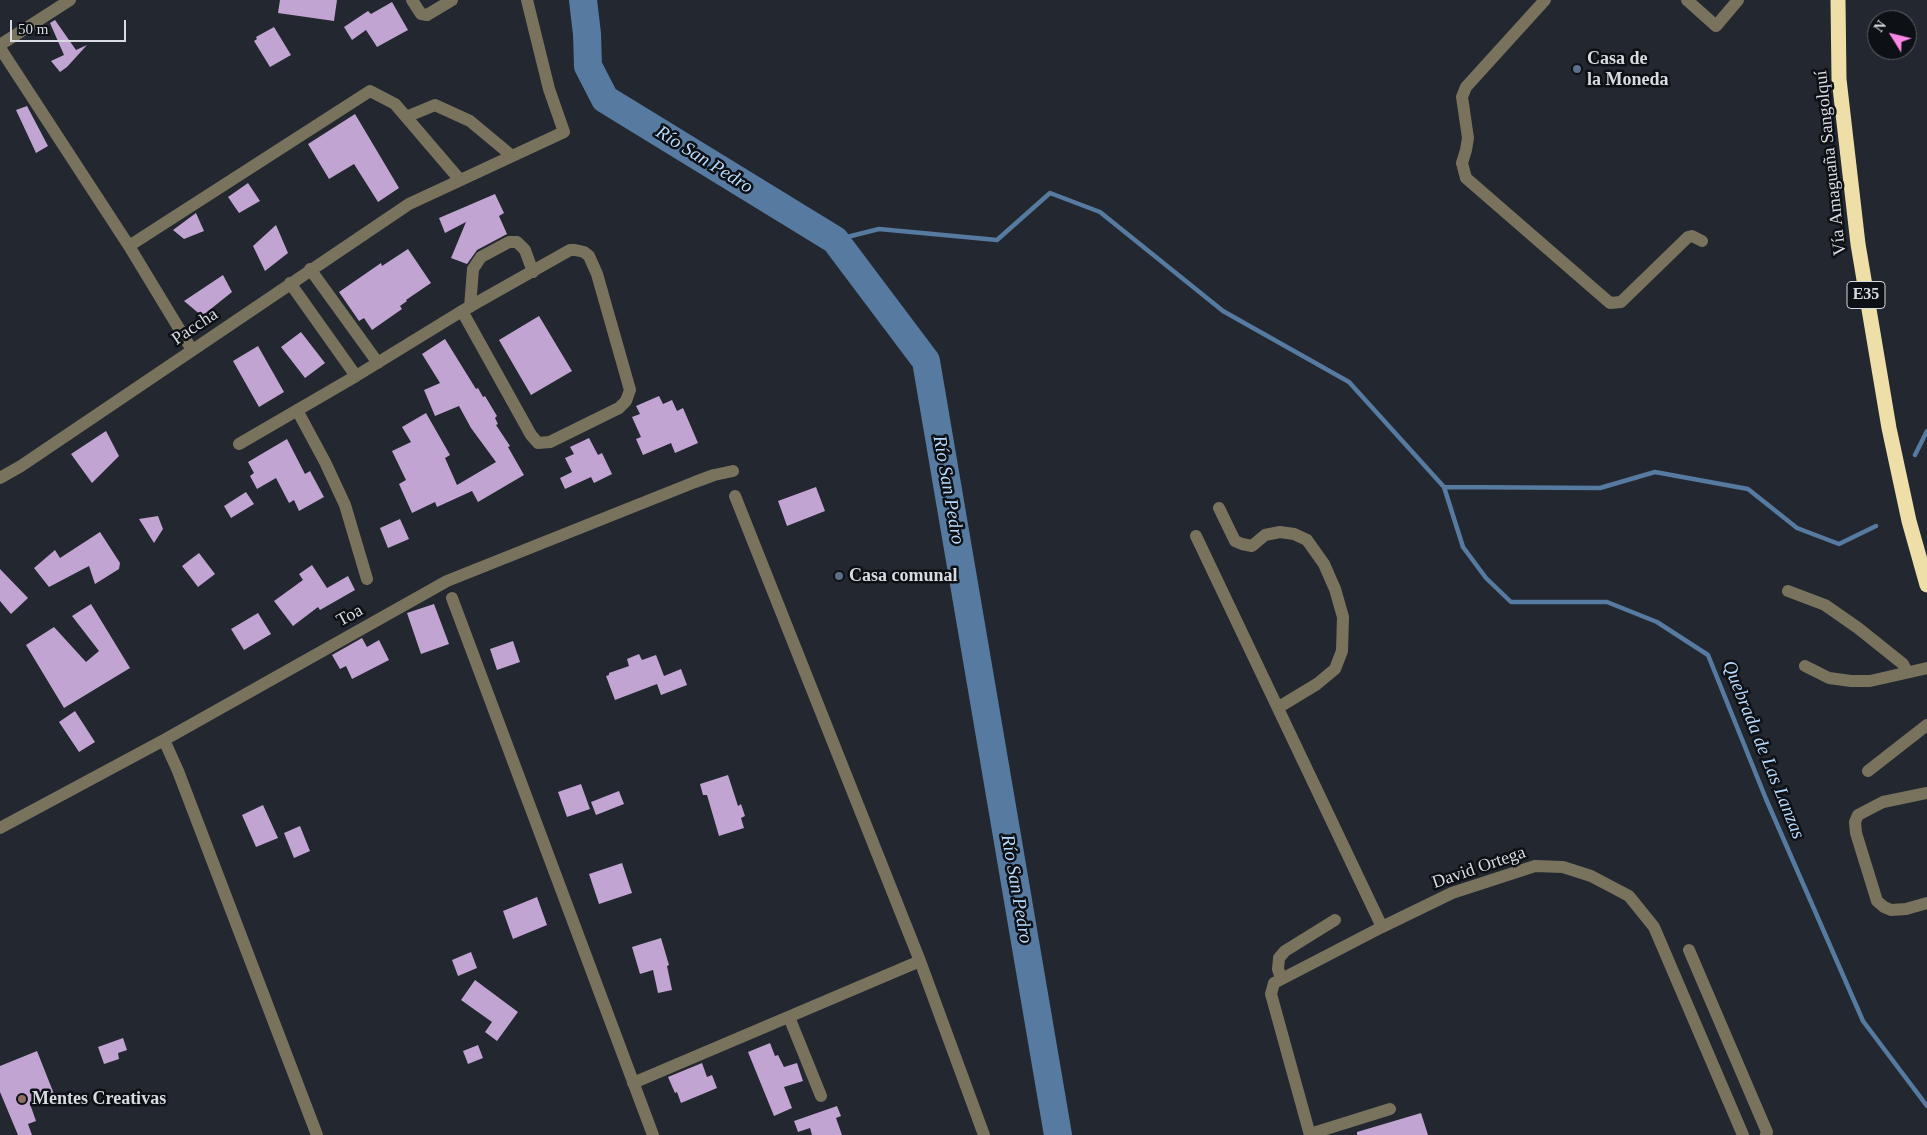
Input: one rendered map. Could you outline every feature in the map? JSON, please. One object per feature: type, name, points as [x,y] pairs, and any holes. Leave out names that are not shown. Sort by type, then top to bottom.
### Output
[{"type":"highway","name":"Vía Amaguaña Sangolquí","points":[[1838,0],[1839,79],[1858,244],[1889,428],[1909,521],[1927,585]]},
{"type":"street","points":[[70,0],[0,46],[129,246],[192,350]]},
{"type":"street","points":[[412,0],[422,14],[427,15],[452,0]]},
{"type":"street","name":"Paccha","points":[[0,478],[22,466],[310,269],[409,204],[564,132],[549,89],[527,0]]},
{"type":"street","points":[[1545,0],[1466,87],[1462,97],[1468,138],[1462,163],[1466,178],[1610,303],[1621,302],[1688,236],[1702,241]]},
{"type":"street","points":[[1687,0],[1716,26],[1738,0]]},
{"type":"street","points":[[129,246],[370,91],[395,104],[460,180]]},
{"type":"street","points":[[406,117],[435,105],[470,121],[512,156]]},
{"type":"street","points":[[239,444],[466,309],[533,272],[570,250],[579,250],[588,256],[597,274],[630,390],[626,401],[619,408],[546,444],[538,442],[531,435],[466,309],[473,269],[481,256],[509,242],[517,242],[525,250],[533,272]]},
{"type":"street","points":[[310,269],[378,362]]},
{"type":"street","points":[[290,283],[356,376]]},
{"type":"street","points":[[297,410],[325,462],[345,505],[366,579]]},
{"type":"street","name":"Toa","points":[[0,828],[164,740],[447,581],[695,482],[733,471]]},
{"type":"street","points":[[735,496],[920,961],[984,1135]]},
{"type":"street","points":[[1219,508],[1235,541],[1242,544],[1252,546],[1265,535],[1280,532],[1294,534],[1307,540],[1324,564],[1335,589],[1343,617],[1342,651],[1335,669],[1317,684],[1279,707]]},
{"type":"street","points":[[1196,536],[1382,927]]},
{"type":"street","points":[[1788,591],[1824,605],[1858,628],[1903,664],[1907,672]]},
{"type":"street","points":[[452,598],[653,1135]]},
{"type":"street","points":[[1806,666],[1829,678],[1851,681],[1870,680],[1927,668]]},
{"type":"street","points":[[1868,771],[1927,724]]},
{"type":"street","points":[[164,740],[178,771],[317,1135]]},
{"type":"street","points":[[1927,793],[1883,802],[1858,815],[1855,822],[1856,833],[1877,901],[1891,910],[1906,909],[1927,902]]},
{"type":"street","name":"David Ortega","points":[[1281,978],[1452,893],[1535,866],[1563,867],[1591,876],[1629,896],[1654,927],[1743,1135]]},
{"type":"street","points":[[1335,920],[1285,951],[1279,958],[1278,969],[1281,978],[1274,983],[1271,994],[1310,1134],[1390,1109]]},
{"type":"street","points":[[1689,950],[1767,1132],[1766,1135]]},
{"type":"street","points":[[633,1083],[920,961]]},
{"type":"street","points":[[789,1017],[821,1096]]},
{"type":"building","points":[[280,0],[337,0],[334,21],[278,13]]},
{"type":"building","points":[[392,2],[408,30],[377,47],[366,30],[352,40],[344,27],[368,11],[371,14]]},
{"type":"building","points":[[55,20],[76,50],[87,45],[60,72],[51,61],[64,55],[50,23]]},
{"type":"building","points":[[274,27],[291,55],[270,67],[254,41],[257,39],[256,37]]},
{"type":"building","points":[[27,106],[48,146],[36,153],[16,110]]},
{"type":"building","points":[[355,114],[399,188],[378,202],[354,164],[329,179],[308,144]]},
{"type":"building","points":[[248,183],[260,201],[239,213],[228,197]]},
{"type":"building","points":[[495,194],[504,213],[499,216],[507,234],[477,250],[467,264],[451,258],[466,222],[445,233],[439,218]]},
{"type":"building","points":[[196,213],[204,231],[184,239],[173,230]]},
{"type":"building","points":[[276,225],[288,253],[265,271],[253,246]]},
{"type":"building","points":[[408,249],[431,283],[406,300],[400,306],[402,309],[372,330],[364,318],[359,321],[339,292],[381,263],[382,266]]},
{"type":"building","points":[[223,275],[232,292],[202,316],[184,301]]},
{"type":"building","points":[[539,316],[572,371],[531,395],[499,340]]},
{"type":"building","points":[[301,332],[325,363],[305,378],[281,347]]},
{"type":"building","points":[[445,339],[476,389],[478,388],[483,397],[485,396],[497,416],[495,418],[498,424],[496,425],[510,446],[508,447],[524,475],[478,502],[472,491],[437,507],[435,502],[412,513],[399,484],[406,480],[392,451],[411,442],[402,427],[426,413],[450,455],[445,458],[457,485],[496,462],[471,428],[459,406],[435,416],[424,390],[440,383],[422,354]]},
{"type":"building","points":[[258,346],[284,392],[259,407],[233,361]]},
{"type":"building","points":[[659,396],[663,404],[672,400],[677,411],[683,408],[698,443],[675,453],[671,443],[643,455],[636,439],[641,437],[632,417],[640,414],[636,406]]},
{"type":"building","points":[[106,431],[119,456],[92,483],[71,454]]},
{"type":"building","points":[[589,438],[598,455],[602,453],[612,474],[594,483],[591,477],[565,489],[560,478],[572,472],[565,458],[574,454],[570,447]]},
{"type":"building","points":[[287,439],[305,474],[310,471],[324,497],[299,511],[294,500],[289,503],[276,478],[257,489],[250,476],[254,473],[248,462]]},
{"type":"building","points":[[816,487],[825,511],[787,526],[778,501]]},
{"type":"building","points":[[246,492],[254,504],[231,518],[224,506]]},
{"type":"building","points":[[158,516],[163,529],[154,543],[139,519]]},
{"type":"building","points":[[400,519],[409,539],[388,548],[380,528]]},
{"type":"building","points":[[100,532],[120,563],[119,569],[95,584],[89,566],[49,587],[34,568],[55,550],[60,558]]},
{"type":"building","points":[[199,553],[215,574],[198,587],[182,566]]},
{"type":"building","points":[[312,565],[327,588],[348,576],[355,590],[320,610],[318,607],[293,626],[274,601],[303,580],[299,574]]},
{"type":"building","points":[[0,569],[28,598],[11,614],[0,601]]},
{"type":"building","points":[[91,604],[130,668],[64,708],[26,645],[54,627],[86,662],[99,651],[72,616]]},
{"type":"building","points":[[434,604],[449,644],[421,654],[407,613]]},
{"type":"building","points":[[258,613],[271,634],[244,650],[231,629]]},
{"type":"building","points":[[362,638],[367,647],[379,640],[389,660],[352,679],[346,666],[340,669],[332,655]]},
{"type":"building","points":[[513,641],[520,662],[497,670],[490,649]]},
{"type":"building","points":[[639,654],[642,660],[656,655],[664,676],[681,669],[687,685],[661,695],[657,684],[615,700],[606,676],[609,673],[629,666],[627,659]]},
{"type":"building","points":[[75,711],[95,742],[79,752],[59,722]]},
{"type":"building","points":[[728,775],[738,806],[741,804],[745,816],[741,818],[744,828],[719,836],[707,795],[703,795],[700,784]]},
{"type":"building","points":[[581,784],[590,809],[567,817],[558,792]]},
{"type":"building","points":[[619,791],[624,804],[596,815],[591,802]]},
{"type":"building","points":[[263,805],[278,838],[256,847],[242,815]]},
{"type":"building","points":[[300,826],[310,851],[294,858],[284,833]]},
{"type":"building","points":[[622,863],[632,893],[599,904],[589,874]]},
{"type":"building","points":[[537,897],[547,925],[513,939],[503,911]]},
{"type":"building","points":[[661,938],[669,965],[667,966],[672,990],[658,993],[653,970],[640,974],[632,947]]},
{"type":"building","points":[[471,952],[477,968],[458,976],[452,960]]},
{"type":"building","points":[[475,980],[518,1012],[497,1041],[485,1032],[492,1022],[461,1000]]},
{"type":"building","points":[[123,1038],[127,1050],[118,1053],[119,1059],[104,1064],[98,1047]]},
{"type":"building","points":[[770,1043],[775,1056],[778,1055],[784,1067],[797,1063],[803,1081],[784,1087],[792,1108],[774,1116],[748,1052]]},
{"type":"building","points":[[478,1045],[483,1058],[468,1064],[463,1051]]},
{"type":"building","name":"Mentes Creativas","points":[[37,1051],[54,1094],[30,1104],[36,1121],[28,1124],[32,1135],[18,1135],[0,1092],[0,1066]]},
{"type":"building","points":[[702,1063],[707,1077],[712,1075],[717,1088],[681,1103],[668,1077]]},
{"type":"building","points":[[837,1106],[841,1116],[836,1118],[842,1135],[812,1135],[810,1128],[798,1132],[794,1121]]},
{"type":"building","points":[[1421,1113],[1428,1135],[1357,1135],[1357,1132]]},
{"type":"waterway","name":"Río San Pedro","points":[[583,0],[588,66],[605,99],[835,240],[926,361],[1058,1135]]},
{"type":"waterway","name":"Quebrada de Las Lanzas","points":[[835,240],[879,229],[997,240],[1050,193],[1100,212],[1223,311],[1349,382],[1444,487],[1463,547],[1486,578],[1511,602],[1607,602],[1657,622],[1708,655],[1766,799],[1863,1021],[1927,1106]]},
{"type":"waterway","points":[[1915,455],[1927,431]]},
{"type":"waterway","points":[[1444,487],[1600,488],[1655,472],[1748,489],[1797,528],[1839,544],[1876,526]]},
{"type":"place","name":"Casa de la Moneda","points":[[1577,69]]},
{"type":"place","name":"Casa comunal","points":[[839,576]]},
{"type":"place","name":"Mentes Creativas","points":[[22,1099]]}]
